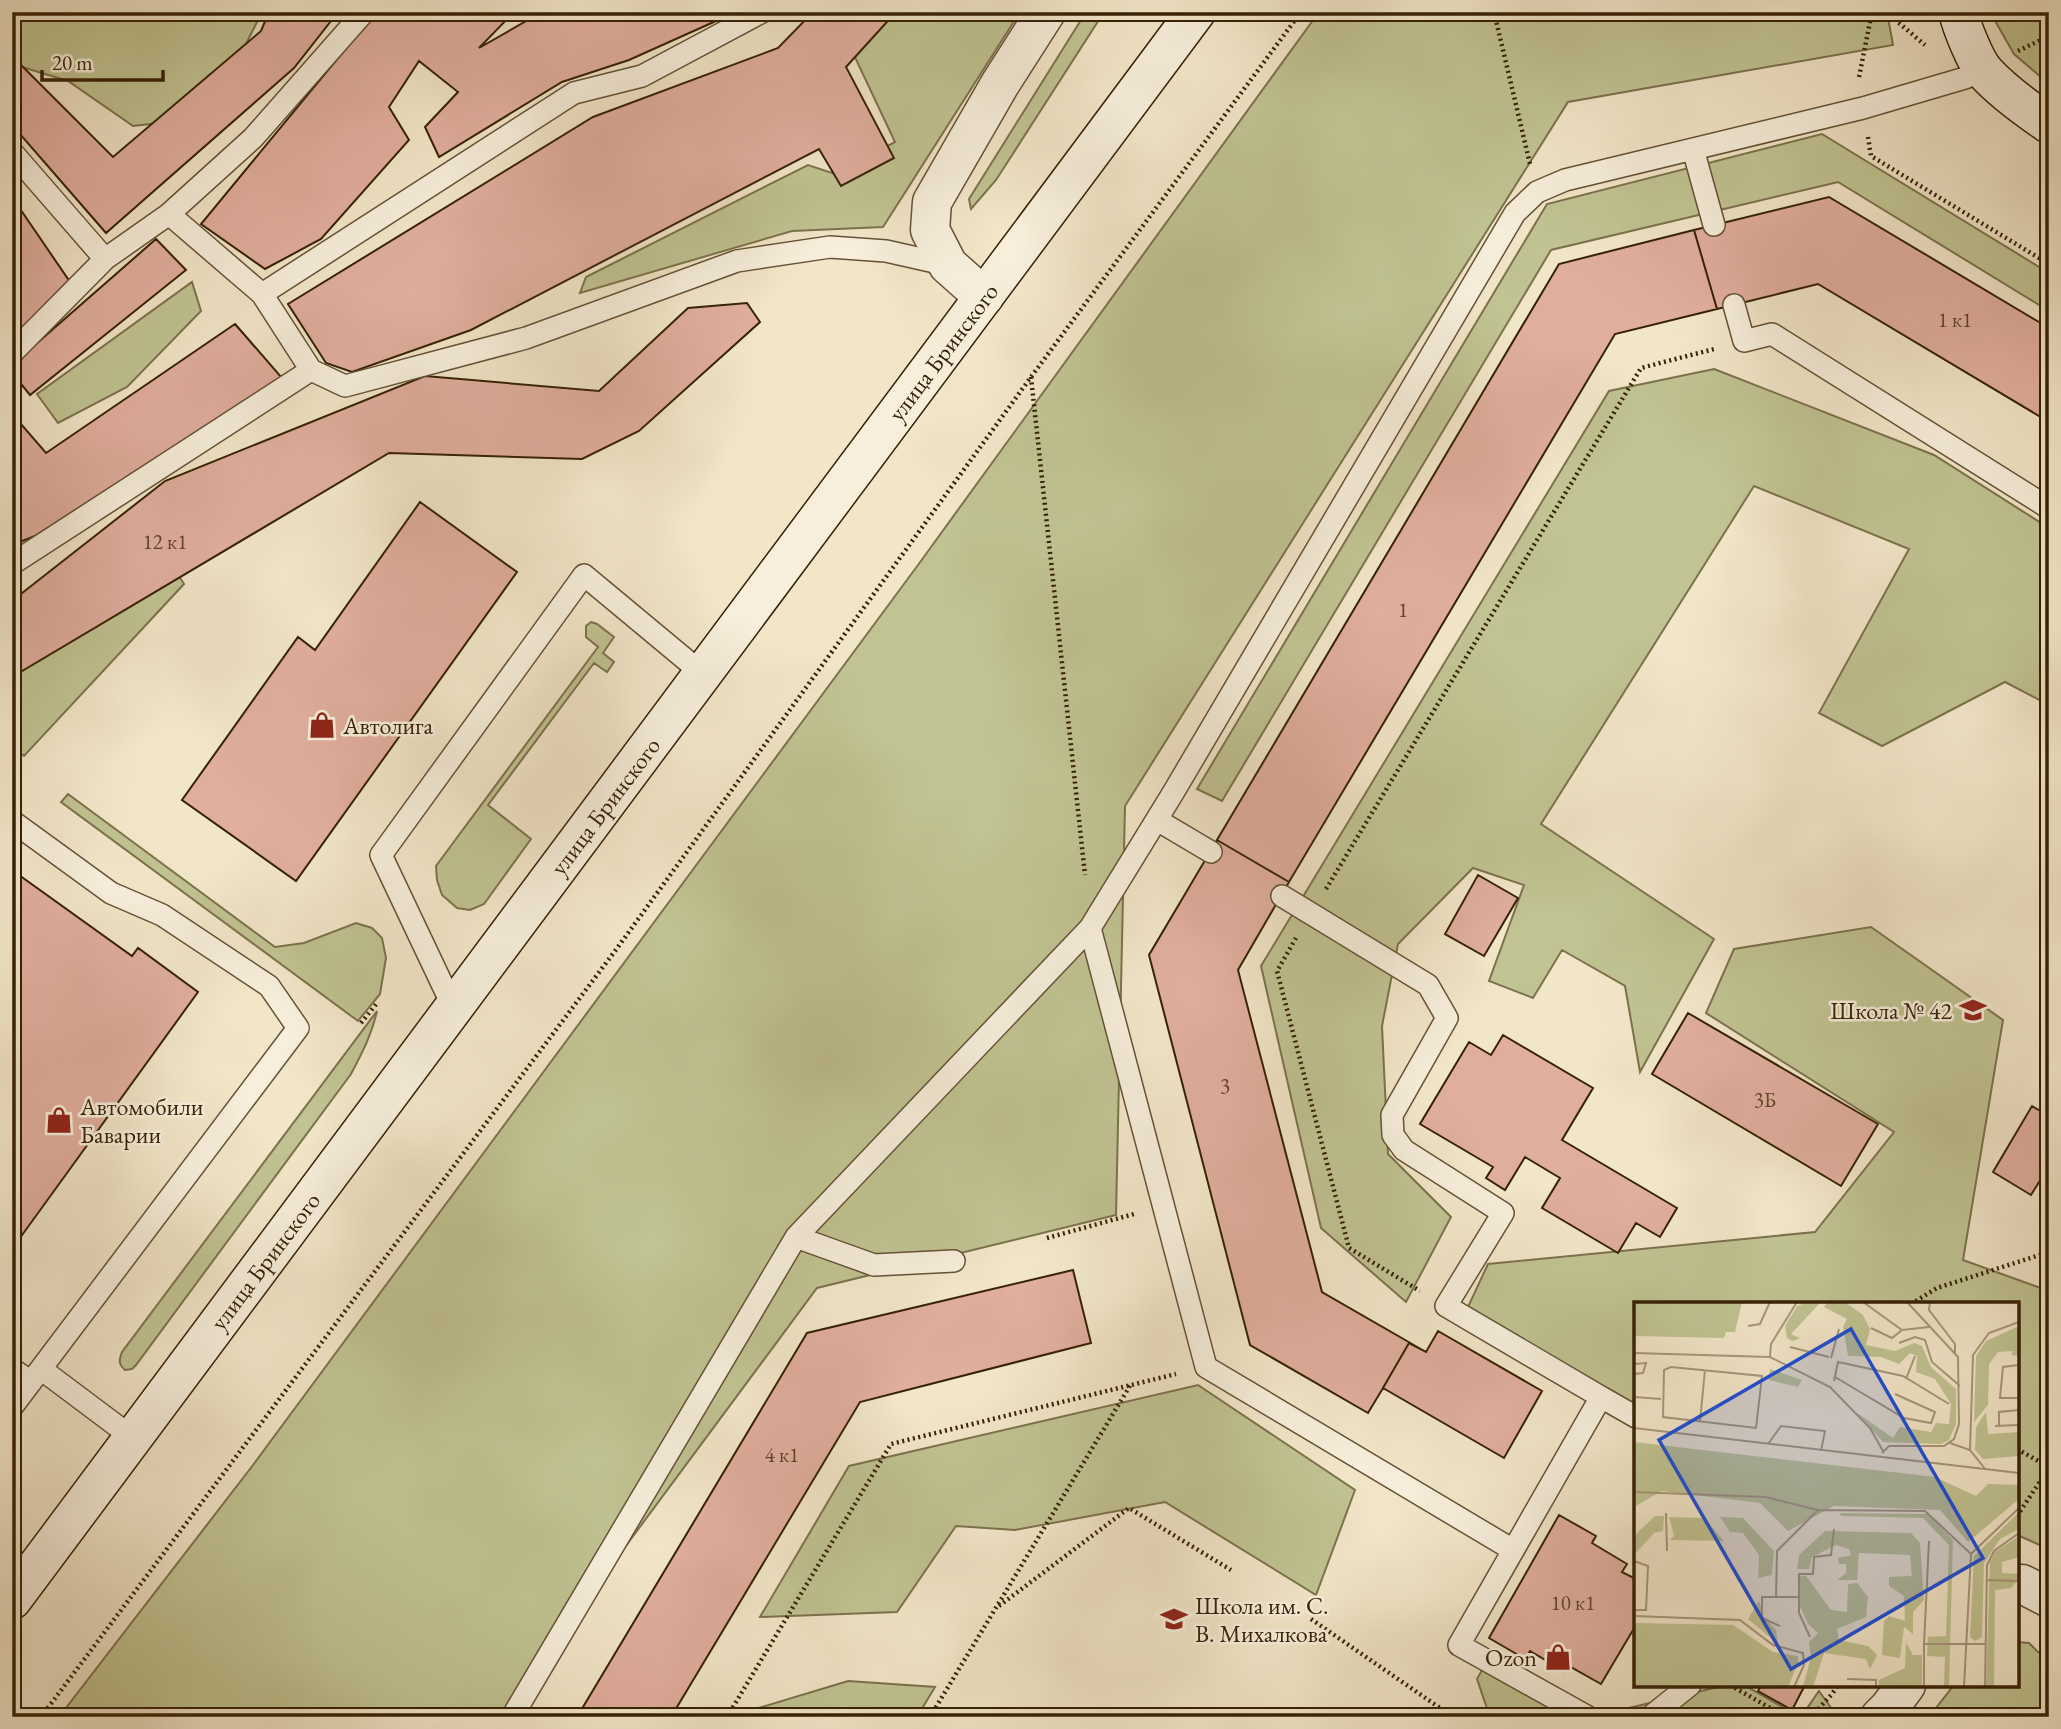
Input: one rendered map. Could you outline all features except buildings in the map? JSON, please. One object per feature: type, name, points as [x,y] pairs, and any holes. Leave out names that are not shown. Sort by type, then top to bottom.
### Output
[{"type":"main road","points":[[984,297],[948,264],[930,230],[932,202],[1000,84],[1046,12]]},
{"type":"main road","name":"улица Бринского","points":[[12,1600],[1196,12]]},
{"type":"main road","points":[[1958,12],[1961,25],[1983,70],[2025,108],[2049,124]]},
{"type":"main road","points":[[2019,1584],[2049,1598]]},
{"type":"main road","points":[[1880,1717],[1905,1687]]},
{"type":"lane","points":[[12,354],[105,259],[169,214],[253,138],[364,12]]},
{"type":"lane","points":[[262,294],[575,93],[642,76],[762,12]]},
{"type":"lane","points":[[512,1717],[796,1237],[1090,928],[1157,820],[1515,213],[1537,192],[1565,180],[1863,108],[1965,78],[1983,70]]},
{"type":"lane","points":[[1693,149],[1714,225]]},
{"type":"lane","points":[[12,152],[105,259]]},
{"type":"lane","points":[[169,214],[262,294],[311,370],[345,386],[526,338],[737,261],[830,247],[886,251],[948,264]]},
{"type":"lane","points":[[1734,305],[1744,341],[1772,334],[2049,508]]},
{"type":"lane","points":[[12,565],[311,370]]},
{"type":"lane","points":[[454,1009],[381,855],[584,575],[703,674]]},
{"type":"lane","points":[[1157,820],[1211,852]]},
{"type":"lane","points":[[12,821],[111,893],[162,915],[269,986],[298,1028],[12,1407]]},
{"type":"lane","points":[[1282,896],[1428,985],[1447,1018],[1392,1115],[1393,1135],[1404,1150],[1503,1213],[1446,1307],[1634,1416]]},
{"type":"lane","points":[[1090,928],[1206,1367],[1513,1550]]},
{"type":"lane","points":[[796,1237],[874,1265],[954,1261]]},
{"type":"lane","points":[[12,1369],[36,1376],[133,1438]]},
{"type":"lane","points":[[1588,1717],[1459,1645],[1601,1397]]},
{"type":"lane","points":[[1650,1717],[1688,1687]]},
{"type":"path","points":[[40,1717],[618,947],[1031,377],[1301,12]]},
{"type":"path","points":[[1494,12],[1537,192]]},
{"type":"path","points":[[1872,12],[1858,76],[1871,156],[2048,262]]},
{"type":"path","points":[[1446,1307],[1349,1248],[1277,971],[1641,368],[1749,340]]},
{"type":"path","points":[[1031,377],[1090,928]]},
{"type":"path","points":[[361,1023],[378,1002]]},
{"type":"path","points":[[1047,1238],[1164,1205]]},
{"type":"path","points":[[1914,1302],[1937,1289],[2049,1252]]},
{"type":"path","points":[[727,1717],[891,1444],[1206,1367]]},
{"type":"path","points":[[930,1717],[1132,1384]]},
{"type":"path","points":[[2019,1451],[2049,1468],[2019,1513]]},
{"type":"path","points":[[995,1608],[1129,1508],[1231,1570]]},
{"type":"path","points":[[1311,1619],[1453,1717]]},
{"type":"path","points":[[1734,1687],[1786,1717]]},
{"type":"path","points":[[1811,1717],[1837,1687]]},
{"type":"green space","points":[[12,12],[262,12],[244,48],[168,122],[133,126],[68,81],[12,64]]},
{"type":"green space","points":[[882,12],[1020,12],[883,227],[792,231],[580,293],[586,277],[808,165],[835,174],[895,142],[852,51]]},
{"type":"green space","points":[[1086,12],[1104,12],[996,180],[971,209],[969,199]]},
{"type":"green space","points":[[1319,12],[1887,12],[1893,45],[1568,102],[1125,806],[1116,1215],[817,1288],[499,1717],[59,1717],[253,1465],[918,565]]},
{"type":"green space","points":[[1990,12],[2049,12],[2049,84],[2014,54]]},
{"type":"green space","points":[[1822,134],[2049,273],[2049,311],[1838,182],[1551,250],[1222,801],[1197,789],[1547,204]]},
{"type":"green space","points":[[192,282],[201,311],[127,387],[58,423],[37,394]]},
{"type":"green space","points":[[1714,369],[1934,455],[2049,528],[2049,705],[2005,682],[1882,746],[1819,713],[1909,549],[1754,486],[1541,824],[1714,939],[1640,1072],[1625,986],[1562,950],[1533,998],[1489,981],[1524,885],[1473,868],[1398,944],[1382,1026],[1388,1154],[1451,1217],[1406,1302],[1321,1228],[1261,966],[1609,391]]},
{"type":"green space","points":[[151,530],[184,584],[24,756],[12,746],[12,651]]},
{"type":"green space","points":[[591,622],[614,637],[603,653],[614,662],[607,672],[594,663],[488,805],[531,839],[484,904],[470,910],[457,908],[442,895],[436,866],[598,647],[586,637],[586,626]]},
{"type":"green space","points":[[68,794],[275,947],[304,943],[356,923],[372,928],[382,938],[386,958],[380,994],[358,1021],[61,802]]},
{"type":"green space","points":[[1871,927],[2003,1020],[1963,1260],[2049,1291],[2049,1549],[2019,1536],[2019,1302],[1634,1302],[1634,1411],[1467,1309],[1488,1264],[1815,1232],[1894,1132],[1706,1013],[1734,949]]},
{"type":"green space","points":[[377,1011],[363,1051],[351,1074],[136,1365],[125,1370],[120,1362],[122,1352]]},
{"type":"green space","points":[[1198,1385],[1355,1490],[1316,1595],[1165,1502],[1015,1530],[956,1526],[897,1612],[760,1617],[849,1466]]},
{"type":"green space","points":[[2019,1642],[2029,1643],[2049,1658],[2049,1717],[1929,1717],[1952,1687],[2019,1687]]},
{"type":"green space","points":[[1490,1656],[1603,1714],[1718,1687],[1748,1687],[1800,1717],[1490,1717],[1477,1679]]},
{"type":"green space","points":[[848,1681],[935,1687],[917,1717],[729,1717]]},
{"type":"green space","points":[[1819,1691],[1837,1716],[1801,1717]]},
{"type":"place","name":"Автолига","points":[[322,725]]},
{"type":"place","name":"Школа № 42","points":[[1973,1010]]},
{"type":"place","name":"Автомобили Баварии","points":[[59,1120]]},
{"type":"place","name":"Школа им. С. В. Михалкова","points":[[1174,1619]]},
{"type":"place","name":"Ozon","points":[[1558,1657]]}]
